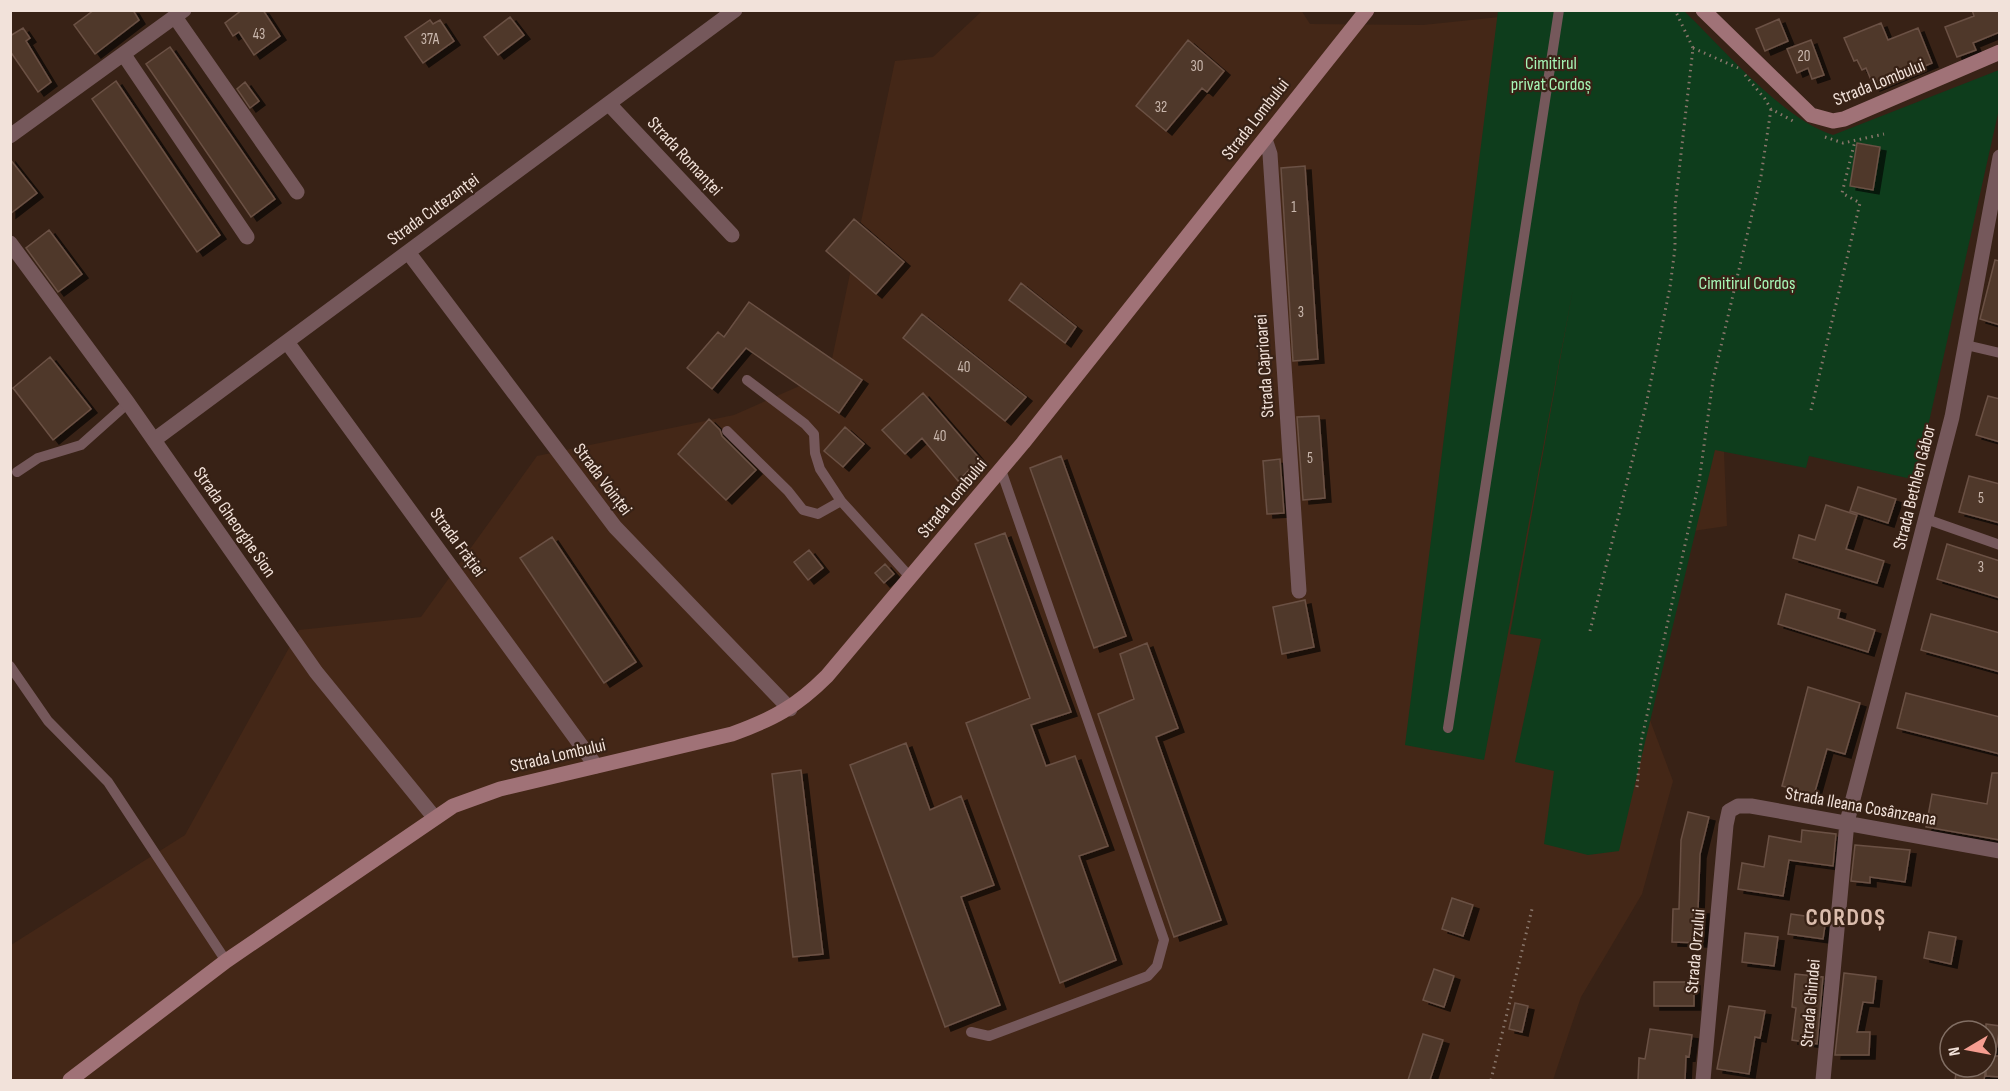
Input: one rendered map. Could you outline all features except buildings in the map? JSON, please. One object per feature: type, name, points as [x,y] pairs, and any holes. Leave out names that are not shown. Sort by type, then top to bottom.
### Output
[{"type":"street","name":"Strada Cutezanței","points":[[154,440],[735,10]]},
{"type":"street","name":"Strada Lombului","points":[[70,1080],[226,961],[434,817],[473,796],[732,734],[769,721],[790,709],[827,676],[1001,470],[1367,10]]},
{"type":"street","name":"Strada Lombului","points":[[1703,10],[1799,104],[1822,120],[1844,119],[2000,52]]},
{"type":"street","points":[[10,136],[180,14],[297,192]]},
{"type":"street","points":[[124,54],[247,237]]},
{"type":"street","name":"Strada Romanței","points":[[609,104],[732,235]]},
{"type":"street","name":"Strada Căprioarei","points":[[1265,139],[1270,154],[1299,591]]},
{"type":"street","name":"Strada Bethlen Gábor","points":[[1847,822],[1952,417],[1994,222],[2000,157]]},
{"type":"street","name":"Strada Gheorghe Sion","points":[[10,243],[128,403],[316,672],[434,817]]},
{"type":"street","name":"Strada Voinței","points":[[408,252],[615,527],[790,709]]},
{"type":"street","name":"Strada Frăției","points":[[287,342],[596,766]]},
{"type":"street","name":"Strada Ileana Cosânzeana","points":[[1726,825],[1729,811],[1738,806],[1847,822],[2000,851]]},
{"type":"street","name":"Strada Ghindei","points":[[1823,1080],[1847,822]]},
{"type":"street","name":"Strada Orzului","points":[[1703,1080],[1726,825]]},
{"type":"lane","points":[[1448,728],[1559,10]]},
{"type":"lane","points":[[1966,345],[2000,353]]},
{"type":"lane","points":[[747,381],[805,424],[814,434],[815,453],[820,469],[841,501],[910,577]]},
{"type":"lane","points":[[17,472],[38,458],[81,444],[128,403]]},
{"type":"lane","points":[[727,431],[788,491],[803,510],[818,514],[827,511],[841,501]]},
{"type":"lane","points":[[971,1032],[989,1036],[1148,976],[1156,966],[1164,940],[1001,470]]},
{"type":"lane","points":[[1926,519],[2000,545]]},
{"type":"lane","points":[[10,666],[48,721],[108,782],[226,961]]},
{"type":"path","points":[[1590,631],[1646,405],[1672,268],[1675,207],[1693,48],[1675,10]]},
{"type":"path","points":[[1637,787],[1641,742],[1705,448],[1713,380],[1761,176],[1771,110]]},
{"type":"path","points":[[1811,410],[1860,203],[1842,193],[1855,141]]},
{"type":"path","points":[[1491,1080],[1532,909]]},
{"type":"shaded area","points":[[1301,10],[1310,24],[1423,25],[1557,11],[1720,354],[1727,526],[1603,544],[1639,691],[1673,781],[1642,894],[1581,997],[1553,1080],[11,1080],[11,945],[185,835],[299,630],[421,617],[537,456],[734,415],[829,373],[895,61],[933,57],[982,11]]},
{"type":"green space","name":"Cimitirul Cordoș","points":[[1498,11],[1684,11],[1754,81],[1793,114],[1833,135],[1999,70],[1999,109],[1916,480],[1809,456],[1806,468],[1715,450],[1619,851],[1588,855],[1544,844],[1554,771],[1515,762],[1541,639],[1510,634],[1573,289],[1484,760],[1405,745]]},
{"type":"district","name":"CORDOȘ","points":[[1846,917]]},
{"type":"park label","name":"Cimitirul privat Cordoș","points":[[1551,73]]}]
